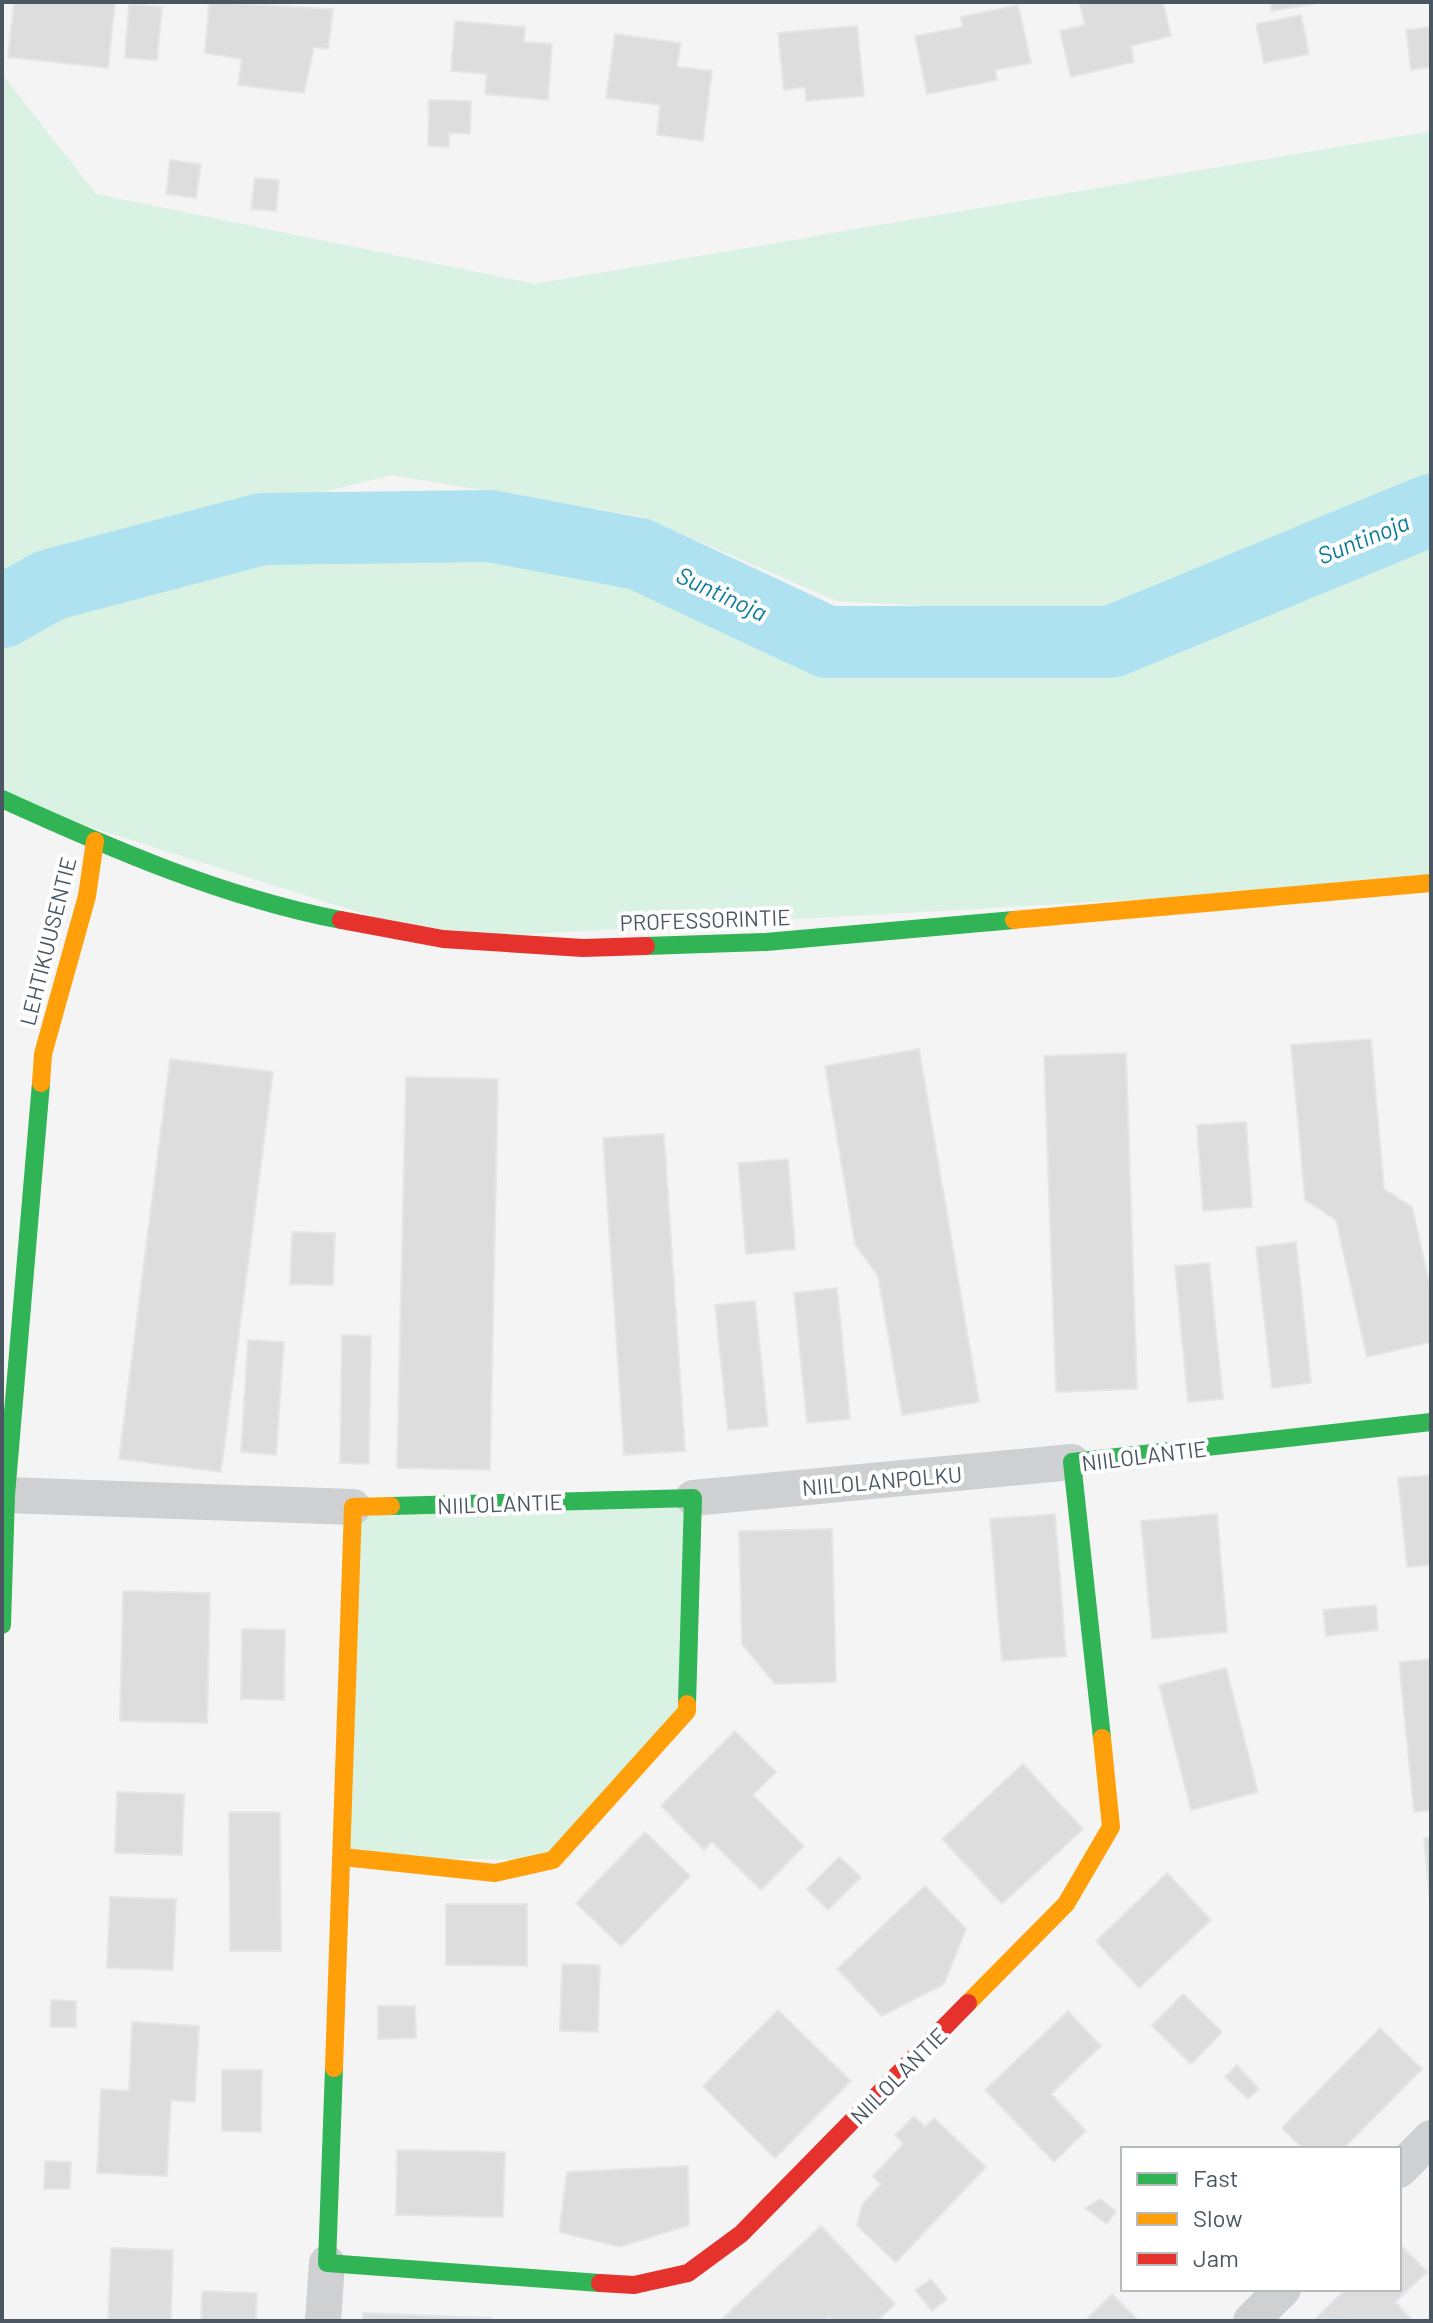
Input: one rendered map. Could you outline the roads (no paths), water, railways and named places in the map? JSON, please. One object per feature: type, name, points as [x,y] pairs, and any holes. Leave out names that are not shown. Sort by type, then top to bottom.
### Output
[{"type":"street","name":"PROFESSORINTIE","points":[[2,799],[188,878],[301,912],[443,939],[583,948],[766,942],[1431,883]]},
{"type":"street","name":"LEHTIKUUSENTIE","points":[[2,1625],[6,1495],[43,1054],[87,896],[95,841]]},
{"type":"street","name":"NIILOLANTIE","points":[[327,2263],[634,2285],[688,2273],[741,2234],[1066,1904],[1111,1827],[1072,1462],[1431,1422]]},
{"type":"street","name":"NIILOLANPOLKU","points":[[693,1498],[1072,1462]]},
{"type":"street","name":"NIILOLANTIE","points":[[6,1495],[353,1507],[693,1498]]},
{"type":"street","points":[[343,1857],[495,1873],[553,1860],[687,1711],[693,1498]]},
{"type":"street","points":[[323,2321],[343,1857],[353,1507]]},
{"type":"street","points":[[1401,2168],[1431,2138]]},
{"type":"street","points":[[1251,2321],[1281,2291]]},
{"type":"waterway","name":"Suntinoja","points":[[2,612],[50,585],[262,529],[490,526],[639,554],[827,642],[1111,642],[1431,510]]}]
